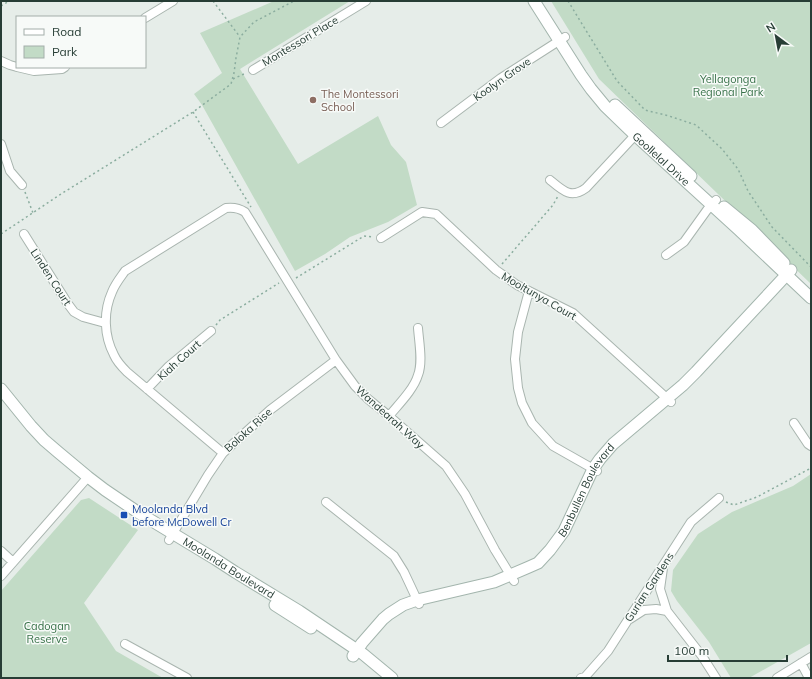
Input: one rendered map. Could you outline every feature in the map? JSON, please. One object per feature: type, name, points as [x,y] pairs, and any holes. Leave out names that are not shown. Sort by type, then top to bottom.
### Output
[{"type":"street","points":[[146,17],[173,1]]},
{"type":"street","name":"Montessori Place","points":[[253,70],[366,1]]},
{"type":"street","name":"Goollelal Drive","points":[[534,1],[562,39]]},
{"type":"street","name":"Goollelal Drive","points":[[542,1],[581,75],[605,106],[638,132],[791,275],[811,298]]},
{"type":"street","name":"Koolyn Grove","points":[[441,123],[501,78],[562,39]]},
{"type":"street","points":[[1,61],[16,67]]},
{"type":"street","points":[[21,68],[34,71],[64,68]]},
{"type":"street","points":[[550,180],[568,193],[574,194],[580,192],[586,188],[638,132]]},
{"type":"street","points":[[1,144],[10,171],[22,185]]},
{"type":"street","points":[[666,256],[684,242],[714,203]]},
{"type":"street","name":"Wandearah Way","points":[[223,453],[127,372],[116,360],[109,342],[105,323],[106,312],[112,293],[117,282],[125,271],[226,208],[232,207],[245,212],[336,360],[355,386],[368,400],[389,416],[446,466],[465,494],[512,578]]},
{"type":"street","name":"Mooltunya Court","points":[[381,238],[422,212],[436,214],[496,270],[516,285],[573,313],[669,401]]},
{"type":"street","name":"Linden Court","points":[[24,234],[74,312],[83,317],[105,323]]},
{"type":"street","name":"Goollelal Drive","points":[[791,275],[811,289]]},
{"type":"street","name":"Benbullen Boulevard","points":[[358,655],[374,629],[389,614],[403,606],[469,594],[536,570],[546,563],[555,554],[570,532],[595,470],[619,445],[669,401],[791,275]]},
{"type":"street","points":[[529,291],[518,332],[515,359],[518,388],[522,403],[532,423],[553,446],[595,470]]},
{"type":"street","points":[[389,416],[409,392],[419,375],[420,360],[418,328]]},
{"type":"street","name":"Kiah Court","points":[[147,389],[169,366],[211,331]]},
{"type":"street","name":"Boloka Rise","points":[[171,537],[223,453],[270,410],[336,360]]},
{"type":"street","name":"Moolanda Boulevard","points":[[1,389],[44,440],[86,480]]},
{"type":"street","name":"Moolanda Boulevard","points":[[1,400],[38,442],[72,474],[86,480],[139,513],[171,537],[293,607],[392,678]]},
{"type":"street","points":[[794,423],[808,444],[811,446]]},
{"type":"street","points":[[1,576],[86,480]]},
{"type":"street","name":"Gurian Gardens","points":[[581,678],[585,677],[608,651],[691,522],[719,498]]},
{"type":"street","points":[[326,502],[394,556],[419,602]]},
{"type":"street","points":[[1,551],[13,562]]},
{"type":"street","points":[[664,564],[660,589],[667,611],[702,656],[716,678]]},
{"type":"street","points":[[627,621],[644,610],[656,609],[667,611]]},
{"type":"street","points":[[125,644],[187,678]]},
{"type":"street","name":"Moolanda Boulevard","points":[[358,655],[382,678]]},
{"type":"street","points":[[778,678],[811,657]]},
{"type":"street","points":[[801,663],[809,678]]},
{"type":"path","points":[[1,6],[9,1]]},
{"type":"path","points":[[213,1],[240,37]]},
{"type":"path","points":[[1,234],[61,194],[193,112],[231,84],[240,37],[254,22],[294,1]]},
{"type":"path","points":[[568,1],[617,81],[645,110],[696,125],[722,149],[738,169],[748,191],[772,227],[811,267]]},
{"type":"path","name":"Montessori Place","points":[[233,78],[253,70]]},
{"type":"path","points":[[193,112],[255,212]]},
{"type":"path","points":[[22,185],[33,213]]},
{"type":"path","points":[[496,270],[553,205],[561,189]]},
{"type":"path","points":[[211,331],[220,320],[364,236],[381,238]]},
{"type":"path","points":[[719,498],[734,505],[757,497],[811,468]]},
{"type":"green space","points":[[274,1],[350,1],[240,69],[298,164],[378,116],[391,145],[406,162],[417,205],[388,222],[350,237],[325,254],[295,271],[202,105],[194,94],[222,73],[200,33]]},
{"type":"green space","name":"Yellagonga Regional Park","points":[[551,1],[811,1],[811,284],[599,79]]},
{"type":"green space","points":[[811,474],[811,643],[749,678],[731,678],[709,642],[671,591],[673,570],[698,534],[732,512],[793,486]]},
{"type":"green space","name":"Cadogan Reserve","points":[[89,498],[138,530],[84,603],[116,651],[163,678],[1,678],[1,591],[81,500]]},
{"type":"place","name":"The Montessori School","points":[[313,100]]},
{"type":"place","name":"Moolanda Blvd before McDowell Cr","points":[[124,515]]}]
